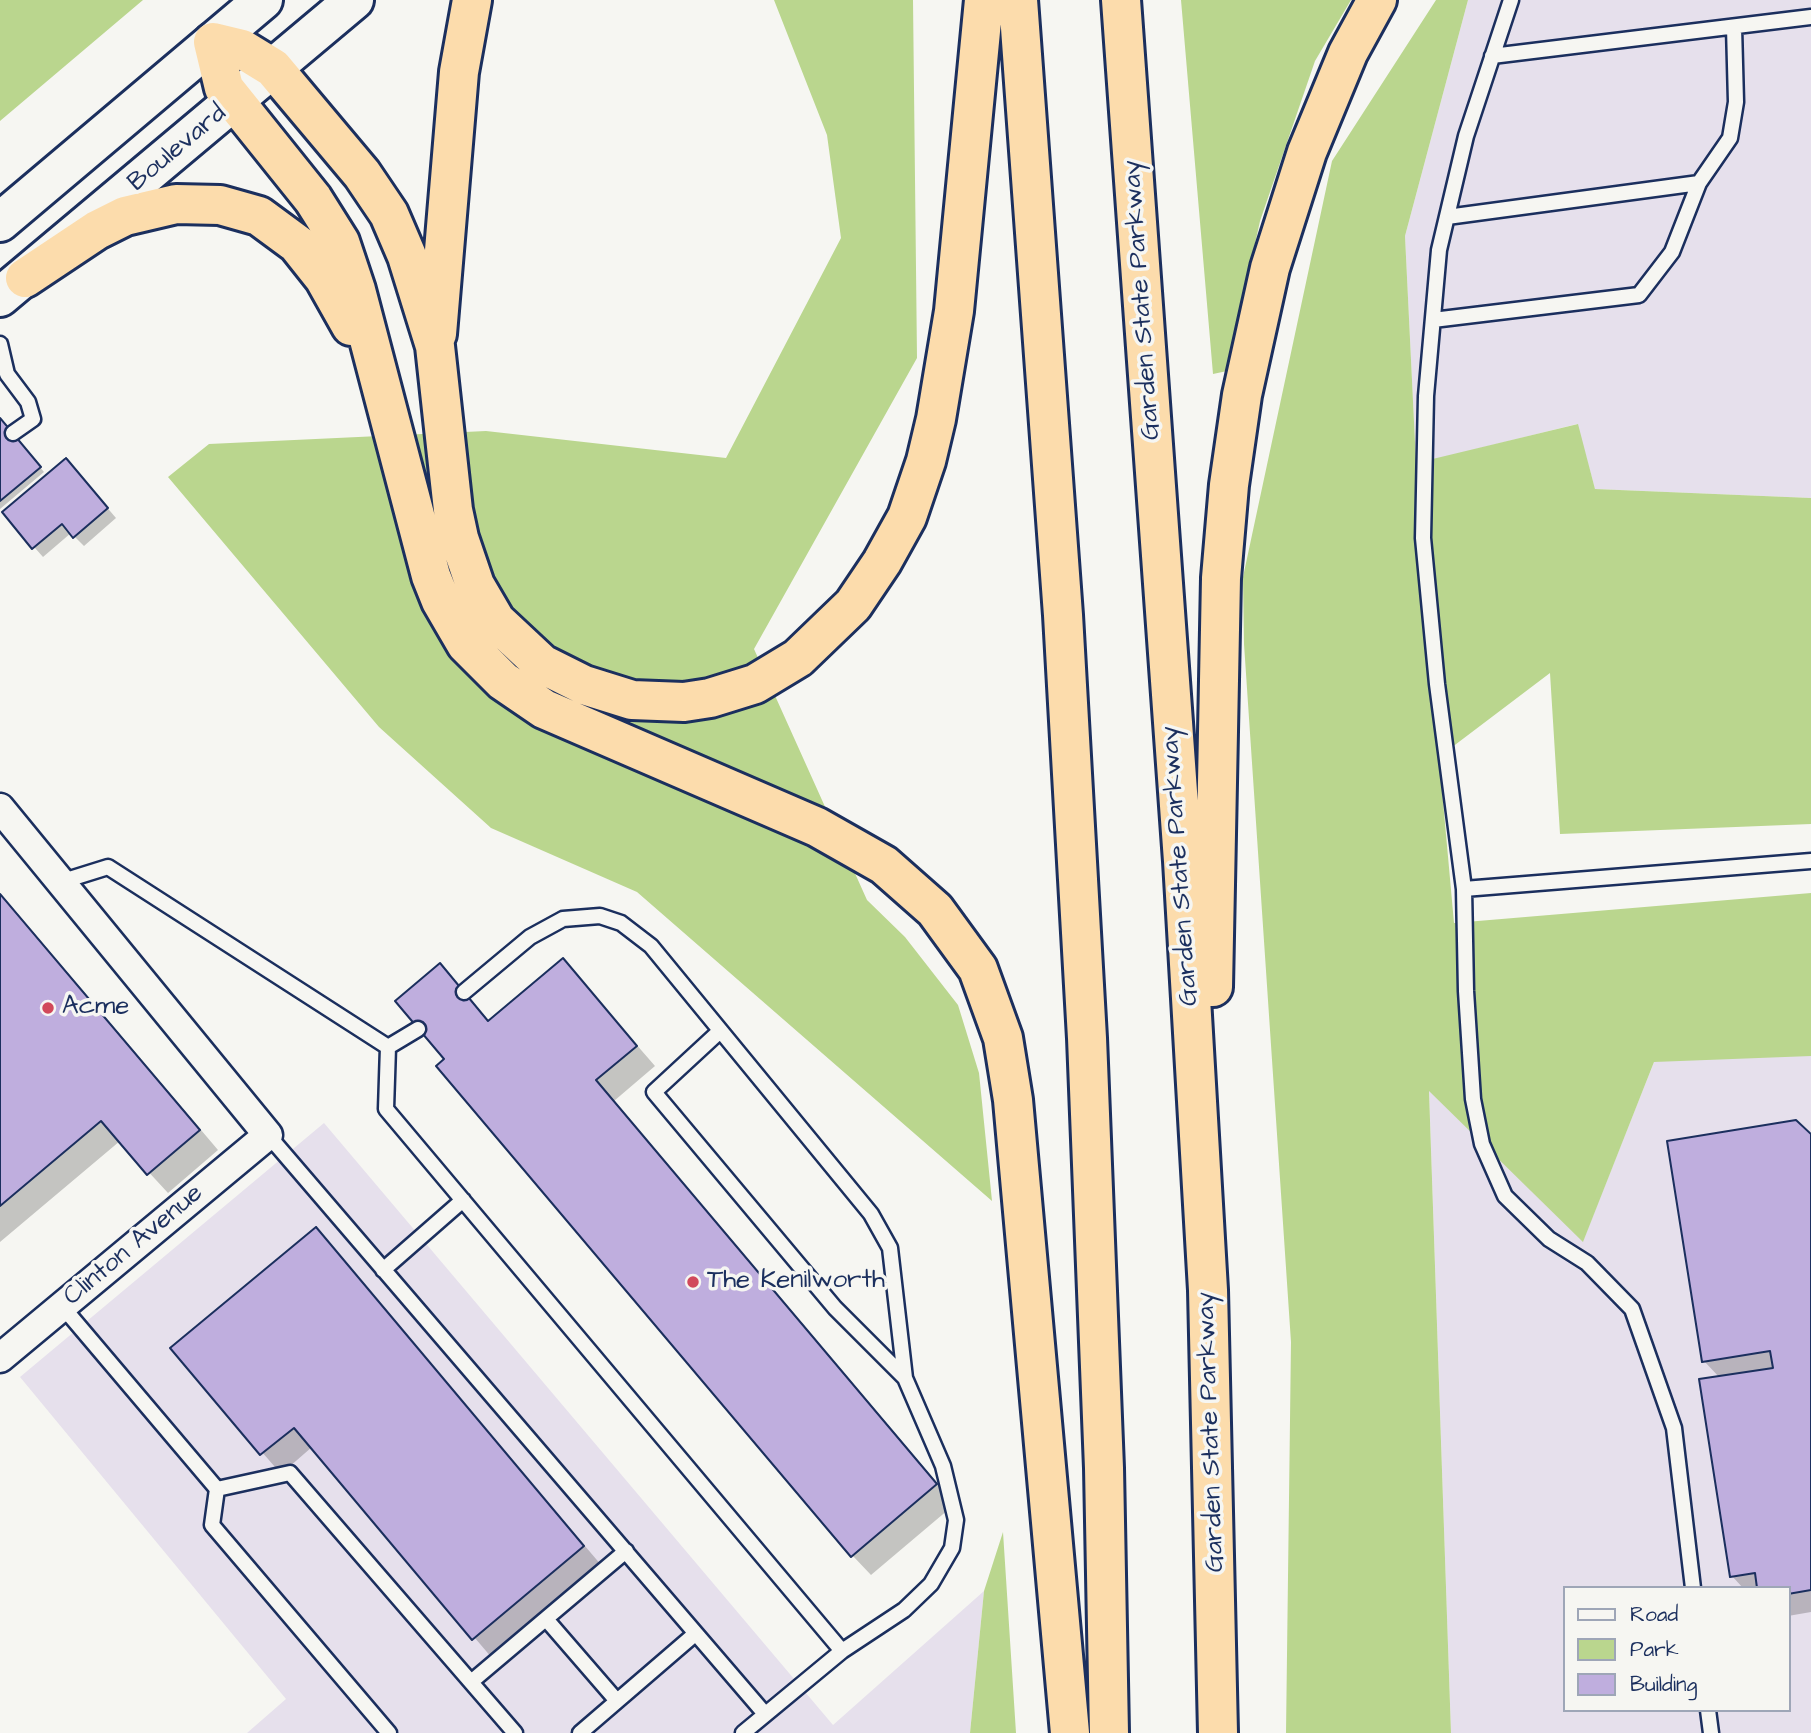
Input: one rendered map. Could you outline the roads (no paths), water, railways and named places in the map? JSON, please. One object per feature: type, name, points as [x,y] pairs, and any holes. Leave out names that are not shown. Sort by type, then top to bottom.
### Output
[{"type":"highway","points":[[435,346],[446,254],[458,72],[472,0]]},
{"type":"highway","points":[[984,0],[954,312],[936,419],[923,471],[895,541],[868,585],[836,624],[798,658],[755,684],[710,698],[684,702],[632,699],[608,694],[562,675],[512,638],[485,604],[459,538],[453,510],[435,346],[407,256],[389,214],[362,174],[273,68],[242,49],[213,42],[221,79],[233,102],[313,199],[340,242],[356,290],[386,409],[441,601],[466,644],[485,666],[544,709],[817,827],[884,865],[935,910],[978,969],[1000,1026],[1013,1100],[1070,1733]]},
{"type":"highway","points":[[1018,0],[1062,601],[1087,1038],[1104,1468],[1109,1733]]},
{"type":"highway","name":"Garden State Parkway","points":[[1121,0],[1183,860],[1208,1290],[1219,1733]]},
{"type":"highway","points":[[1208,1290],[1219,636],[1229,485],[1251,349],[1277,248],[1320,119],[1348,53],[1377,0]]},
{"type":"highway","points":[[13,288],[97,230],[153,208],[198,202],[260,216],[297,244],[324,278],[353,330],[386,409]]},
{"type":"main road","points":[[0,222],[263,0]]},
{"type":"main road","name":"Boulevard","points":[[13,288],[355,0]]},
{"type":"street","points":[[0,808],[268,1135]]},
{"type":"street","name":"Clinton Avenue","points":[[0,1357],[268,1135]]},
{"type":"lane","points":[[1511,0],[1466,136],[1439,250],[1426,396],[1423,538],[1437,684],[1464,889],[1466,990],[1473,1099],[1482,1144],[1505,1196],[1549,1239],[1587,1263],[1632,1309],[1674,1428],[1693,1586]]},
{"type":"lane","points":[[1492,56],[1811,17]]},
{"type":"lane","points":[[1433,320],[1639,295],[1672,252],[1699,183],[1730,138],[1736,102],[1734,27]]},
{"type":"lane","points":[[1447,217],[1699,183]]},
{"type":"lane","points":[[0,344],[7,374],[28,402],[33,419],[13,433]]},
{"type":"lane","points":[[1464,889],[1811,861]]},
{"type":"lane","points":[[60,882],[108,867],[388,1047]]},
{"type":"lane","points":[[464,992],[541,931],[563,919],[600,916],[621,923],[651,946],[871,1214],[890,1248],[905,1378],[943,1466],[956,1520],[952,1548],[931,1584],[904,1609],[842,1651],[743,1733]]},
{"type":"lane","points":[[388,1047],[418,1029]]},
{"type":"lane","points":[[720,1031],[654,1092],[835,1308],[905,1378]]},
{"type":"lane","points":[[388,1047],[386,1109],[842,1651]]},
{"type":"lane","points":[[268,1135],[765,1714]]},
{"type":"lane","points":[[383,1270],[463,1200]]},
{"type":"lane","points":[[62,1306],[217,1489],[212,1525],[389,1733]]},
{"type":"lane","points":[[217,1489],[290,1473],[514,1733]]},
{"type":"lane","points":[[471,1682],[626,1551]]},
{"type":"lane","points":[[546,1619],[617,1701]]},
{"type":"lane","points":[[580,1733],[695,1634]]},
{"type":"lane","points":[[1708,1712],[1711,1733]]},
{"type":"place","name":"Acme","points":[[48,1008]]},
{"type":"place","name":"The Kenilworth","points":[[693,1282]]}]
